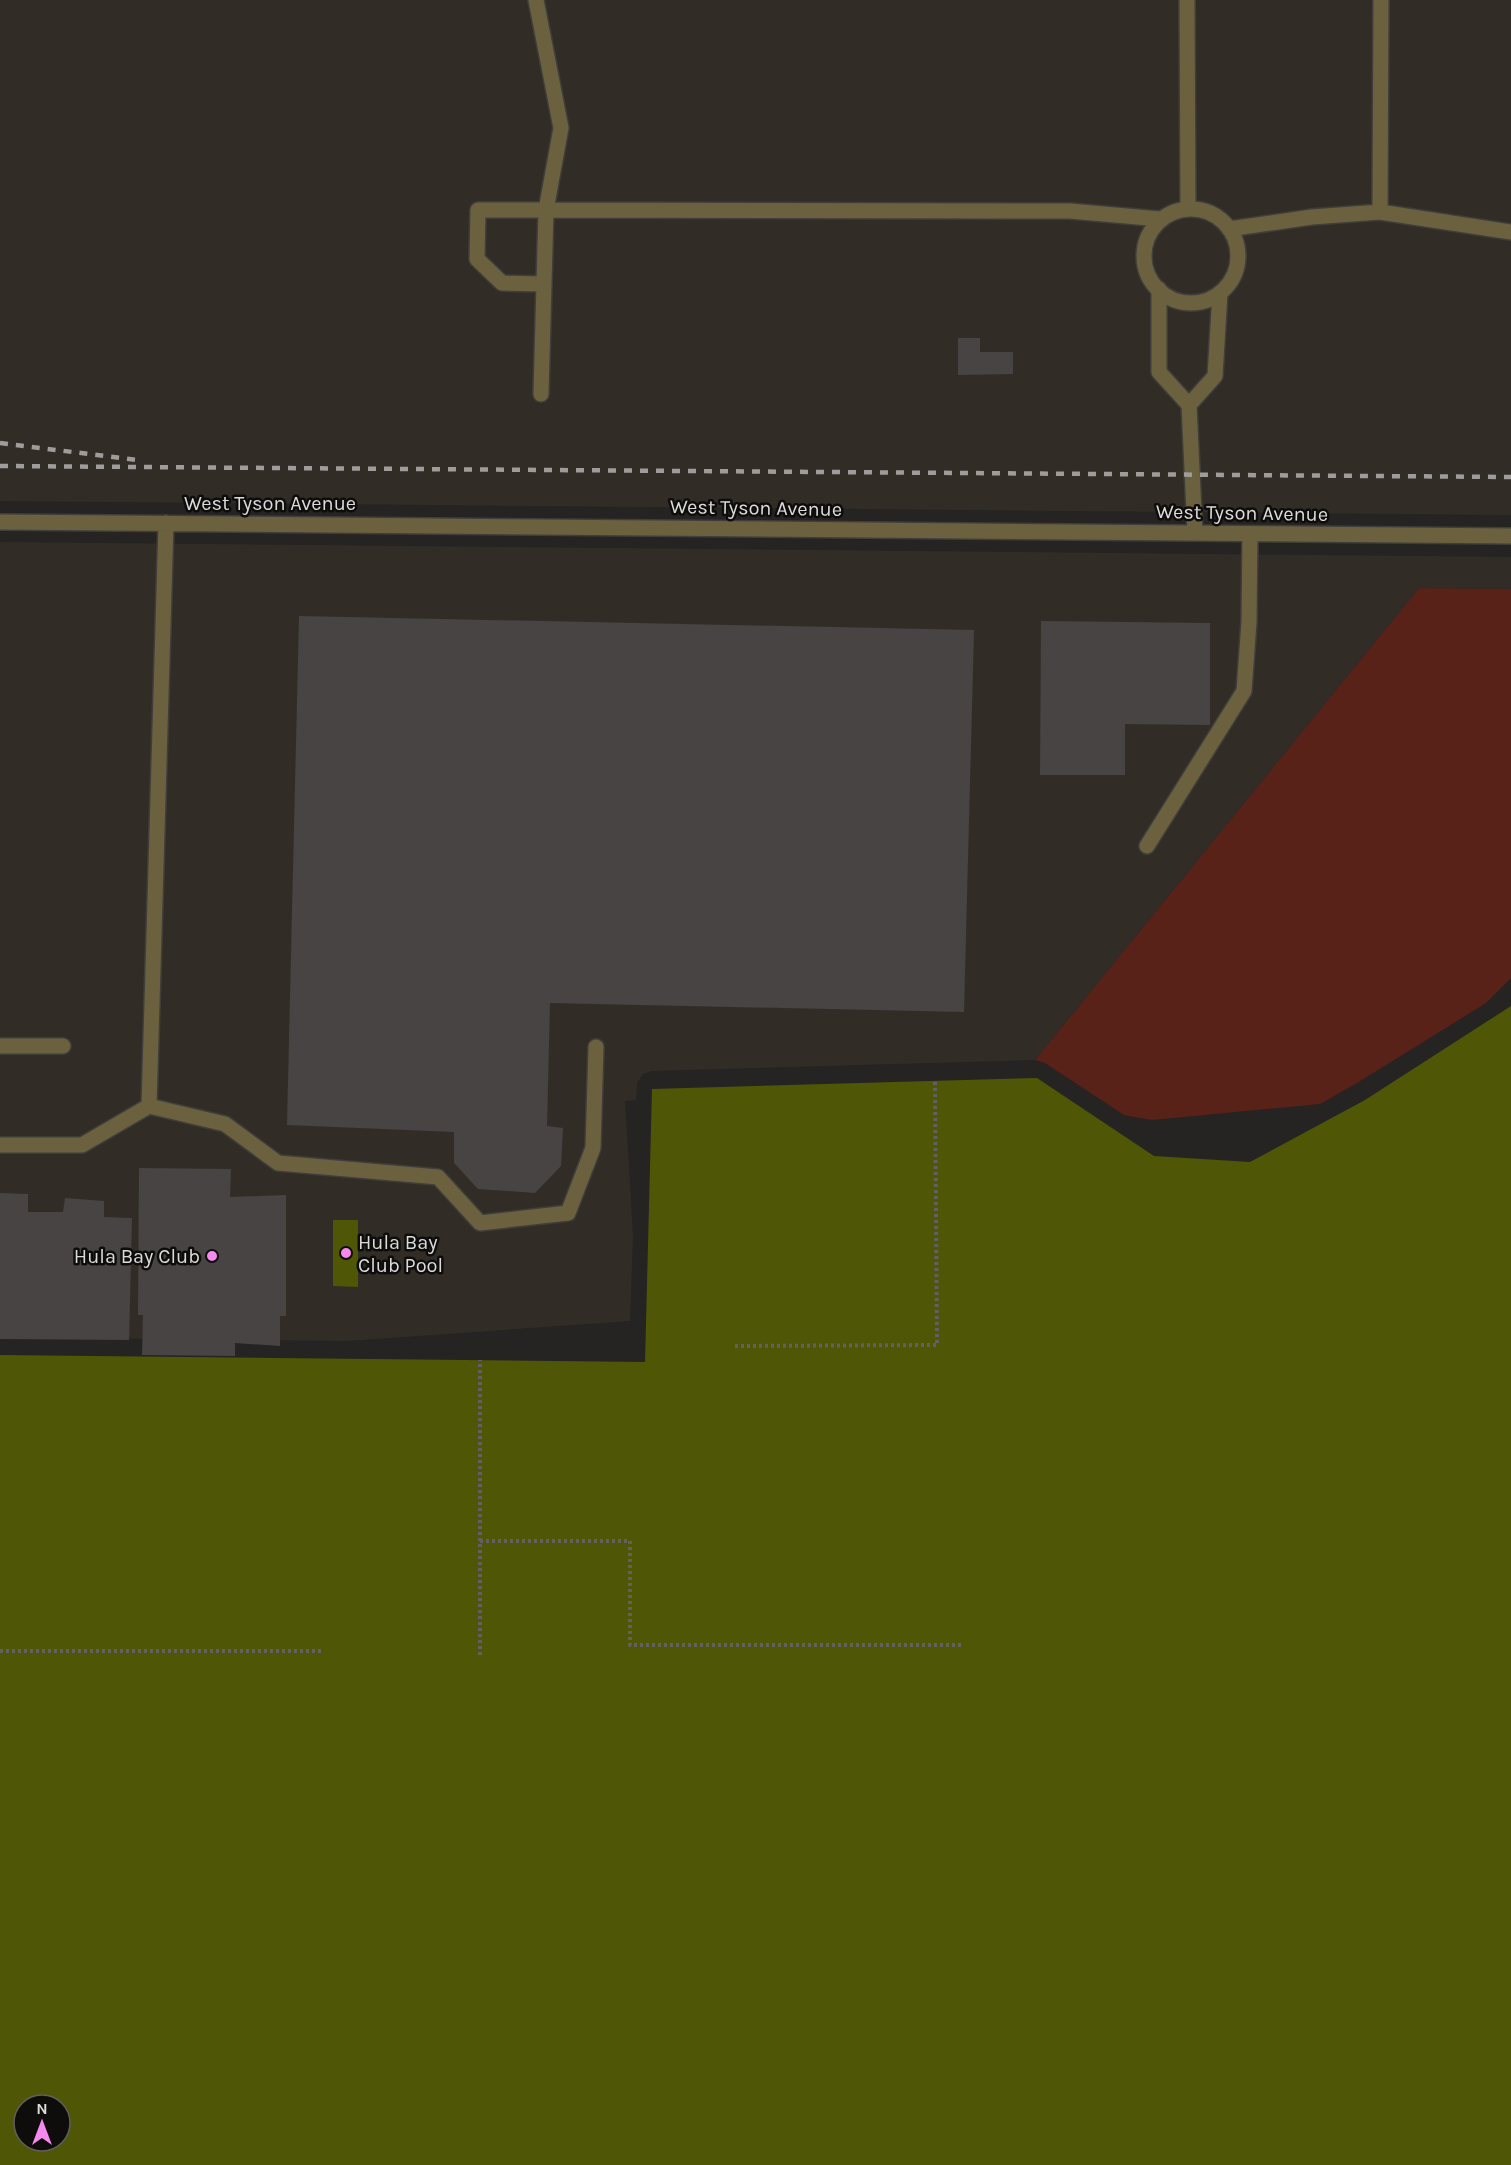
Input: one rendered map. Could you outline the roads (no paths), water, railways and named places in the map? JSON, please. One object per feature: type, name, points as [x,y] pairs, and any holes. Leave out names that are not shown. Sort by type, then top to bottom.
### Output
[{"type":"street","points":[[536,0],[561,128],[546,210],[541,394]]},
{"type":"street","points":[[1187,0],[1188,209]]},
{"type":"street","points":[[1380,212],[1381,0]]},
{"type":"street","points":[[544,284],[502,283],[477,259],[478,210],[1070,211],[1160,219],[1188,209],[1197,209],[1212,213],[1229,229],[1238,252],[1237,268],[1230,282],[1220,293],[1207,300],[1193,303],[1178,301],[1159,289],[1147,271],[1144,256],[1146,242],[1160,219]]},
{"type":"street","points":[[1229,229],[1312,216],[1380,212],[1511,232]]},
{"type":"street","points":[[1159,289],[1159,372],[1189,405],[1195,533]]},
{"type":"street","points":[[1189,405],[1215,376],[1220,293]]},
{"type":"street","name":"West Tyson Avenue","points":[[0,522],[1511,536]]},
{"type":"street","points":[[149,1106],[166,523]]},
{"type":"street","points":[[1147,846],[1244,691],[1249,622],[1250,534]]},
{"type":"street","points":[[0,1046],[63,1046]]},
{"type":"street","points":[[0,1145],[82,1145],[149,1106],[225,1124],[278,1163],[438,1177],[480,1223],[568,1213],[593,1148],[597,1047]]},
{"type":"railway","points":[[0,443],[137,460]]},
{"type":"railway","points":[[0,466],[1511,477]]},
{"type":"place","name":"Hula Bay Club Pool","points":[[346,1253]]},
{"type":"place","name":"Hula Bay Club","points":[[212,1256]]}]
